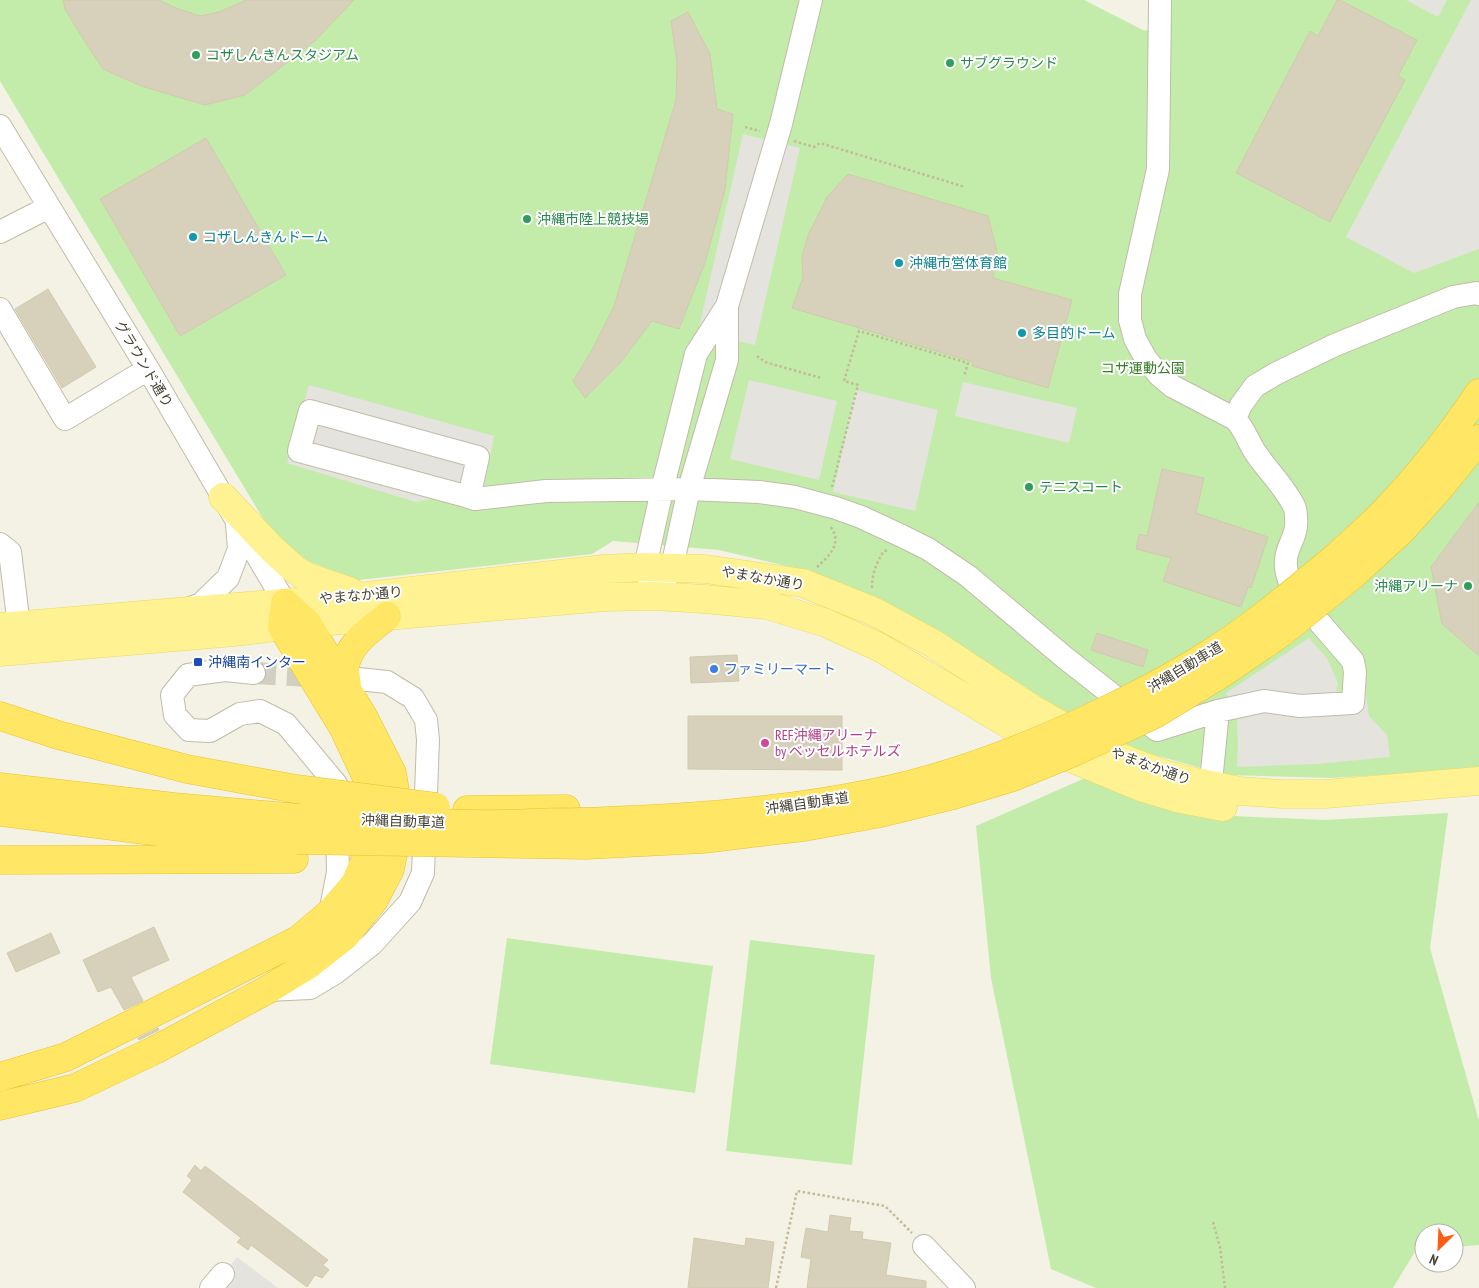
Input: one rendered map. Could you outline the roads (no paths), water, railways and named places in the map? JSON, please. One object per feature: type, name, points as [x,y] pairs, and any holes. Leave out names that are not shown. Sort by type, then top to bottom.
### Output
[{"type":"highway","name":"沖縄自動車道","points":[[0,812],[169,833],[297,839],[478,854],[586,845],[703,839],[804,827],[889,811],[950,796],[1013,776],[1074,752],[1155,714],[1224,672],[1281,633],[1345,566],[1384,512],[1418,474],[1463,418],[1479,393]]},
{"type":"highway","name":"沖縄自動車道","points":[[0,787],[174,807],[297,839],[478,824],[640,820],[719,815],[799,806],[874,793],[940,776],[1003,755],[1060,732],[1142,693],[1210,654],[1265,615],[1402,530],[1443,484],[1479,439]]},
{"type":"highway","points":[[2,1105],[75,1088],[155,1050],[267,990],[308,965],[345,936],[374,900],[390,869],[400,820],[392,773],[364,718],[345,666],[349,653],[359,639],[387,616]]},
{"type":"highway","points":[[291,618],[352,685]]},
{"type":"highway","points":[[0,1077],[66,1056],[298,940],[330,913],[355,884],[369,851],[374,815],[366,776],[291,618]]},
{"type":"highway","points":[[0,716],[58,735],[187,769],[296,789],[467,810],[799,806]]},
{"type":"highway","points":[[0,860],[297,839]]},
{"type":"highway","points":[[0,1062],[66,1056]]},
{"type":"main road","points":[[223,497],[272,549],[293,568],[327,585],[367,596]]},
{"type":"main road","name":"やまなか通り","points":[[0,652],[234,632],[367,596],[604,569],[658,567],[705,569],[802,583],[876,612],[934,644],[1034,710],[1114,755],[1164,774],[1234,809],[1284,813],[1479,799]]},
{"type":"main road","name":"やまなか通り","points":[[10,626],[183,612],[291,618],[387,616],[605,597],[655,596],[766,605],[826,623],[879,647],[1054,751],[1141,787],[1181,799],[1239,791],[1325,794],[1479,781]]},
{"type":"street","points":[[658,567],[689,489],[727,360],[727,306],[777,136],[811,0]]},
{"type":"street","points":[[1160,0],[1158,169],[1130,294],[1130,320],[1135,339],[1146,359],[1159,375],[1172,386],[1235,419],[1294,506],[1297,518],[1295,531],[1287,551],[1285,567],[1289,580]]},
{"type":"street","name":"グラウンド通り","points":[[0,126],[148,369],[291,618]]},
{"type":"street","points":[[0,232],[49,208]]},
{"type":"street","points":[[1235,419],[1241,405],[1256,386],[1277,373],[1335,345],[1453,297],[1479,294]]},
{"type":"street","points":[[655,596],[662,490],[696,354],[727,306]]},
{"type":"street","points":[[0,309],[65,419],[148,369]]},
{"type":"street","points":[[469,497],[478,458],[310,411],[299,452],[475,499],[546,491],[689,489],[759,492],[795,497],[861,517],[928,549],[968,576],[1064,657],[1157,730],[1218,711],[1264,701],[1300,706],[1353,702],[1355,672],[1352,661],[1320,623]]},
{"type":"street","points":[[183,612],[201,604],[214,594],[228,578],[238,549],[236,520]]},
{"type":"street","points":[[0,544],[10,552],[10,626]]},
{"type":"street","points":[[254,673],[225,670],[188,675],[172,696],[175,714],[189,730],[210,731],[240,714],[260,711],[286,724],[336,784],[338,872],[330,913]]},
{"type":"street","points":[[267,990],[310,988],[335,973],[372,944],[410,902],[423,873],[428,740],[426,720],[414,698],[387,682],[352,685]]},
{"type":"street","points":[[1210,796],[1218,711]]},
{"type":"street","points":[[924,1246],[964,1288]]},
{"type":"tunnel","points":[[254,673],[326,677]]},
{"type":"place","name":"コザしんきんスタジアム","points":[[196,55]]},
{"type":"place","name":"サブグラウンド","points":[[950,63]]},
{"type":"place","name":"沖縄市陸上競技場","points":[[527,219]]},
{"type":"place","name":"コザしんきんドーム","points":[[193,237]]},
{"type":"place","name":"沖縄市営体育館","points":[[899,263]]},
{"type":"place","name":"多目的ドーム","points":[[1022,333]]},
{"type":"place","name":"テニスコート","points":[[1029,487]]},
{"type":"place","name":"沖縄アリーナ","points":[[1468,586]]},
{"type":"place","name":"沖縄南インター","points":[[198,662]]},
{"type":"place","name":"ファミリーマート","points":[[714,669]]},
{"type":"place","name":"REF沖縄アリーナ by ベッセルホテルズ","points":[[765,743]]},
{"type":"park label","name":"コザ運動公園","points":[[1143,368]]}]
